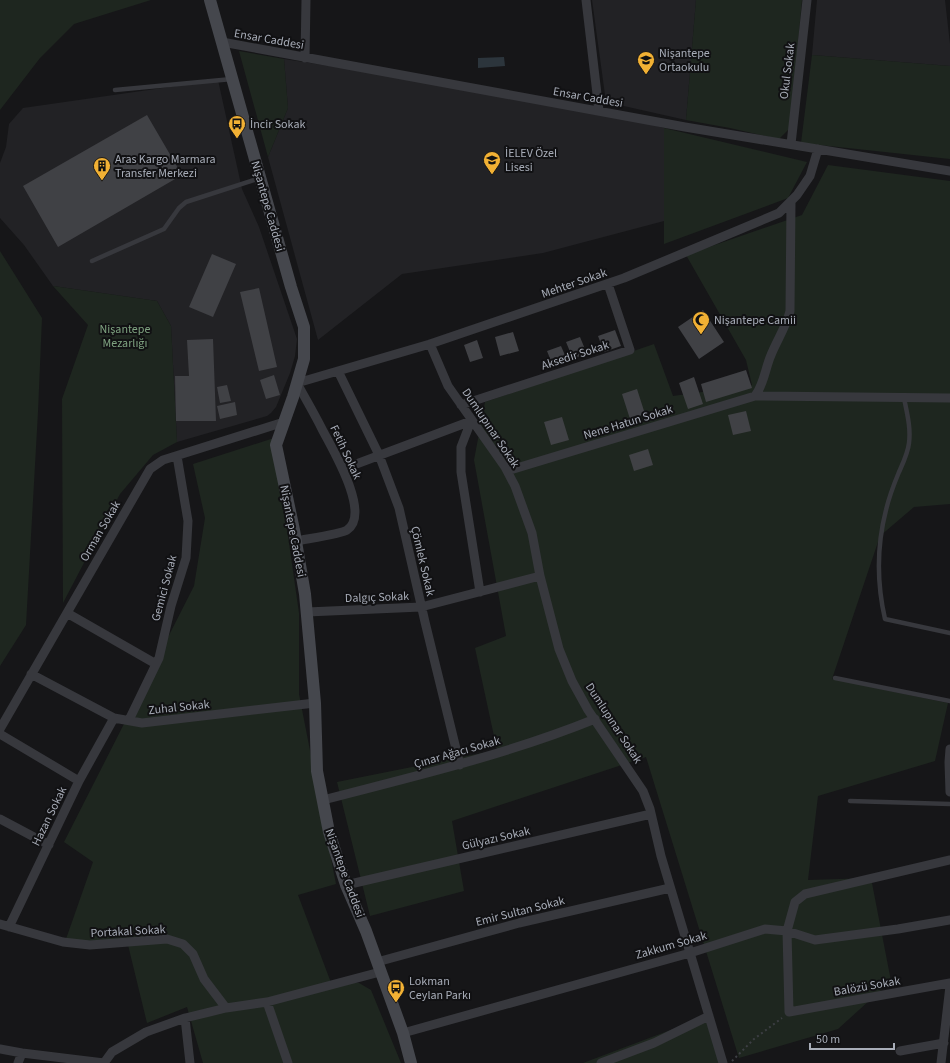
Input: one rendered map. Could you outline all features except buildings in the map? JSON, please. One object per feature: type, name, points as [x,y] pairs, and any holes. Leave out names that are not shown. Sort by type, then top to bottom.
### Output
[{"type":"street","name":"Nişantepe Caddesi","points":[[210,0],[291,287],[304,327],[304,359],[276,445],[296,540],[305,594],[315,703],[317,770],[329,832],[346,885],[366,931],[403,1033],[411,1063]]},
{"type":"street","points":[[305,58],[306,0]]},
{"type":"street","points":[[586,0],[599,111]]},
{"type":"street","name":"Okul Sokak","points":[[791,144],[807,0]]},
{"type":"street","name":"Ensar Caddesi","points":[[222,42],[599,111],[950,171]]},
{"type":"street","name":"Mehter Sokak","points":[[297,383],[430,344],[608,284],[779,213],[797,195],[810,176],[818,149]]},
{"type":"street","points":[[756,396],[761,388],[770,356],[786,324],[790,311],[791,202]]},
{"type":"street","name":"Aksedir Sokak","points":[[460,405],[630,350],[608,284]]},
{"type":"street","name":"Dumlupınar Sokak","points":[[430,344],[448,386],[507,471],[515,486],[532,533],[540,576],[559,648],[572,681],[588,710],[643,791],[651,814],[670,888],[723,1063]]},
{"type":"street","name":"Çömlek Sokak","points":[[338,371],[379,455],[399,508],[421,607],[460,765]]},
{"type":"street","name":"Fetih Sokak","points":[[296,540],[346,531],[352,524],[355,515],[353,500],[343,469],[297,383]]},
{"type":"street","name":"Nene Hatun Sokak","points":[[507,471],[756,396],[950,398]]},
{"type":"street","points":[[343,469],[471,421]]},
{"type":"street","points":[[471,421],[461,447],[461,472],[480,592]]},
{"type":"street","name":"Orman Sokak","points":[[0,729],[150,469],[163,460],[284,422]]},
{"type":"street","name":"Gemici Sokak","points":[[129,720],[159,658],[171,606],[186,558],[188,521],[177,456]]},
{"type":"street","name":"Dalgıç Sokak","points":[[307,612],[421,607],[540,576]]},
{"type":"street","points":[[66,613],[156,664]]},
{"type":"street","name":"Zuhal Sokak","points":[[31,674],[114,718],[142,723],[315,703]]},
{"type":"street","name":"Hazan Sokak","points":[[4,926],[48,845],[79,781],[114,718]]},
{"type":"street","name":"Çınar Ağacı Sokak","points":[[323,800],[460,765],[557,734],[594,719]]},
{"type":"street","points":[[0,734],[79,781]]},
{"type":"street","points":[[950,749],[950,792]]},
{"type":"street","name":"Gülyazı Sokak","points":[[346,885],[651,814]]},
{"type":"street","points":[[0,819],[48,845]]},
{"type":"street","points":[[789,1012],[786,931],[795,902],[805,894],[950,860]]},
{"type":"street","name":"Emir Sultan Sokak","points":[[104,1063],[112,1052],[146,1032],[184,1018],[226,1008],[267,1002],[519,923],[670,888]]},
{"type":"street","name":"Zakkum Sokak","points":[[403,1033],[690,953],[765,929],[786,931],[815,940],[898,929],[950,920]]},
{"type":"street","name":"Portakal Sokak","points":[[4,926],[63,942],[90,946],[167,939],[183,944],[193,954],[204,979],[226,1008]]},
{"type":"street","points":[[942,1063],[950,984]]},
{"type":"street","name":"Balözü Sokak","points":[[789,1012],[950,984]]},
{"type":"street","points":[[267,1002],[288,1063]]},
{"type":"street","points":[[601,1063],[654,1043],[709,1016]]},
{"type":"street","points":[[184,1018],[190,1063]]},
{"type":"street","points":[[900,1051],[944,1043]]},
{"type":"street","points":[[0,1049],[104,1063]]},
{"type":"street","points":[[18,1063],[22,1053]]},
{"type":"lane","points":[[115,90],[232,80]]},
{"type":"lane","points":[[92,261],[164,229],[179,208],[186,202],[260,178]]},
{"type":"lane","points":[[904,398],[910,428],[909,443],[908,450],[891,491],[884,521],[879,576],[882,605],[885,619],[950,632]]},
{"type":"lane","points":[[835,678],[950,701]]},
{"type":"lane","points":[[850,801],[950,804]]},
{"type":"path","points":[[730,1063],[754,1039],[789,1012]]},
{"type":"shaded area","points":[[592,0],[696,0],[686,120],[606,102]]},
{"type":"shaded area","points":[[817,0],[945,0],[950,44],[950,66],[812,55]]},
{"type":"shaded area","points":[[504,57],[505,66],[478,68],[478,58]]},
{"type":"shaded area","name":"İELEV Özel Lisesi","points":[[284,59],[559,101],[664,128],[664,221],[543,253],[402,274],[318,340],[268,157],[288,108]]},
{"type":"shaded area","points":[[218,80],[242,189],[259,227],[297,339],[295,356],[290,373],[276,407],[271,413],[267,416],[177,442],[171,326],[157,301],[53,286],[24,245],[0,218],[0,163],[6,147],[9,124],[23,108]]},
{"type":"green space","points":[[0,0],[151,0],[74,24],[40,58],[0,110]]},
{"type":"green space","points":[[696,0],[802,0],[790,128],[779,139],[686,120]]},
{"type":"green space","points":[[239,51],[284,59],[288,108],[268,157]]},
{"type":"green space","points":[[812,55],[950,66],[950,159],[801,143]]},
{"type":"green space","points":[[664,128],[807,162],[788,198],[664,244]]},
{"type":"green space","points":[[828,165],[950,181],[950,504],[914,507],[880,536],[832,679],[948,703],[935,761],[818,796],[808,880],[871,878],[891,981],[838,1029],[739,1058],[646,757],[452,821],[464,891],[370,916],[337,782],[497,750],[475,648],[506,636],[474,460],[485,402],[654,344],[673,396],[752,385],[746,360],[686,255],[802,215]]},
{"type":"green space","points":[[0,251],[42,318],[26,625],[0,666]]},
{"type":"green space","name":"Nişantepe Mezarlığı","points":[[53,286],[157,301],[171,326],[177,442],[153,455],[120,494],[63,603],[62,399],[88,325]]},
{"type":"green space","points":[[274,438],[299,613],[299,694],[336,884],[298,895],[333,988],[353,982],[359,983],[371,990],[401,1063],[203,1063],[187,1007],[147,1023],[128,945],[66,939],[93,862],[64,842],[194,586],[205,518],[193,464]]},
{"type":"green space","points":[[705,1017],[720,1063],[583,1063]]},
{"type":"place","name":"Nişantepe Ortaokulu","points":[[646,75]]},
{"type":"place","name":"İncir Sokak","points":[[237,139]]},
{"type":"place","name":"İELEV Özel Lisesi","points":[[492,175]]},
{"type":"place","name":"Aras Kargo Marmara Transfer Merkezi","points":[[102,181]]},
{"type":"place","name":"Nişantepe Camii","points":[[701,335]]},
{"type":"place","name":"Lokman Ceylan Parkı","points":[[396,1003]]}]
